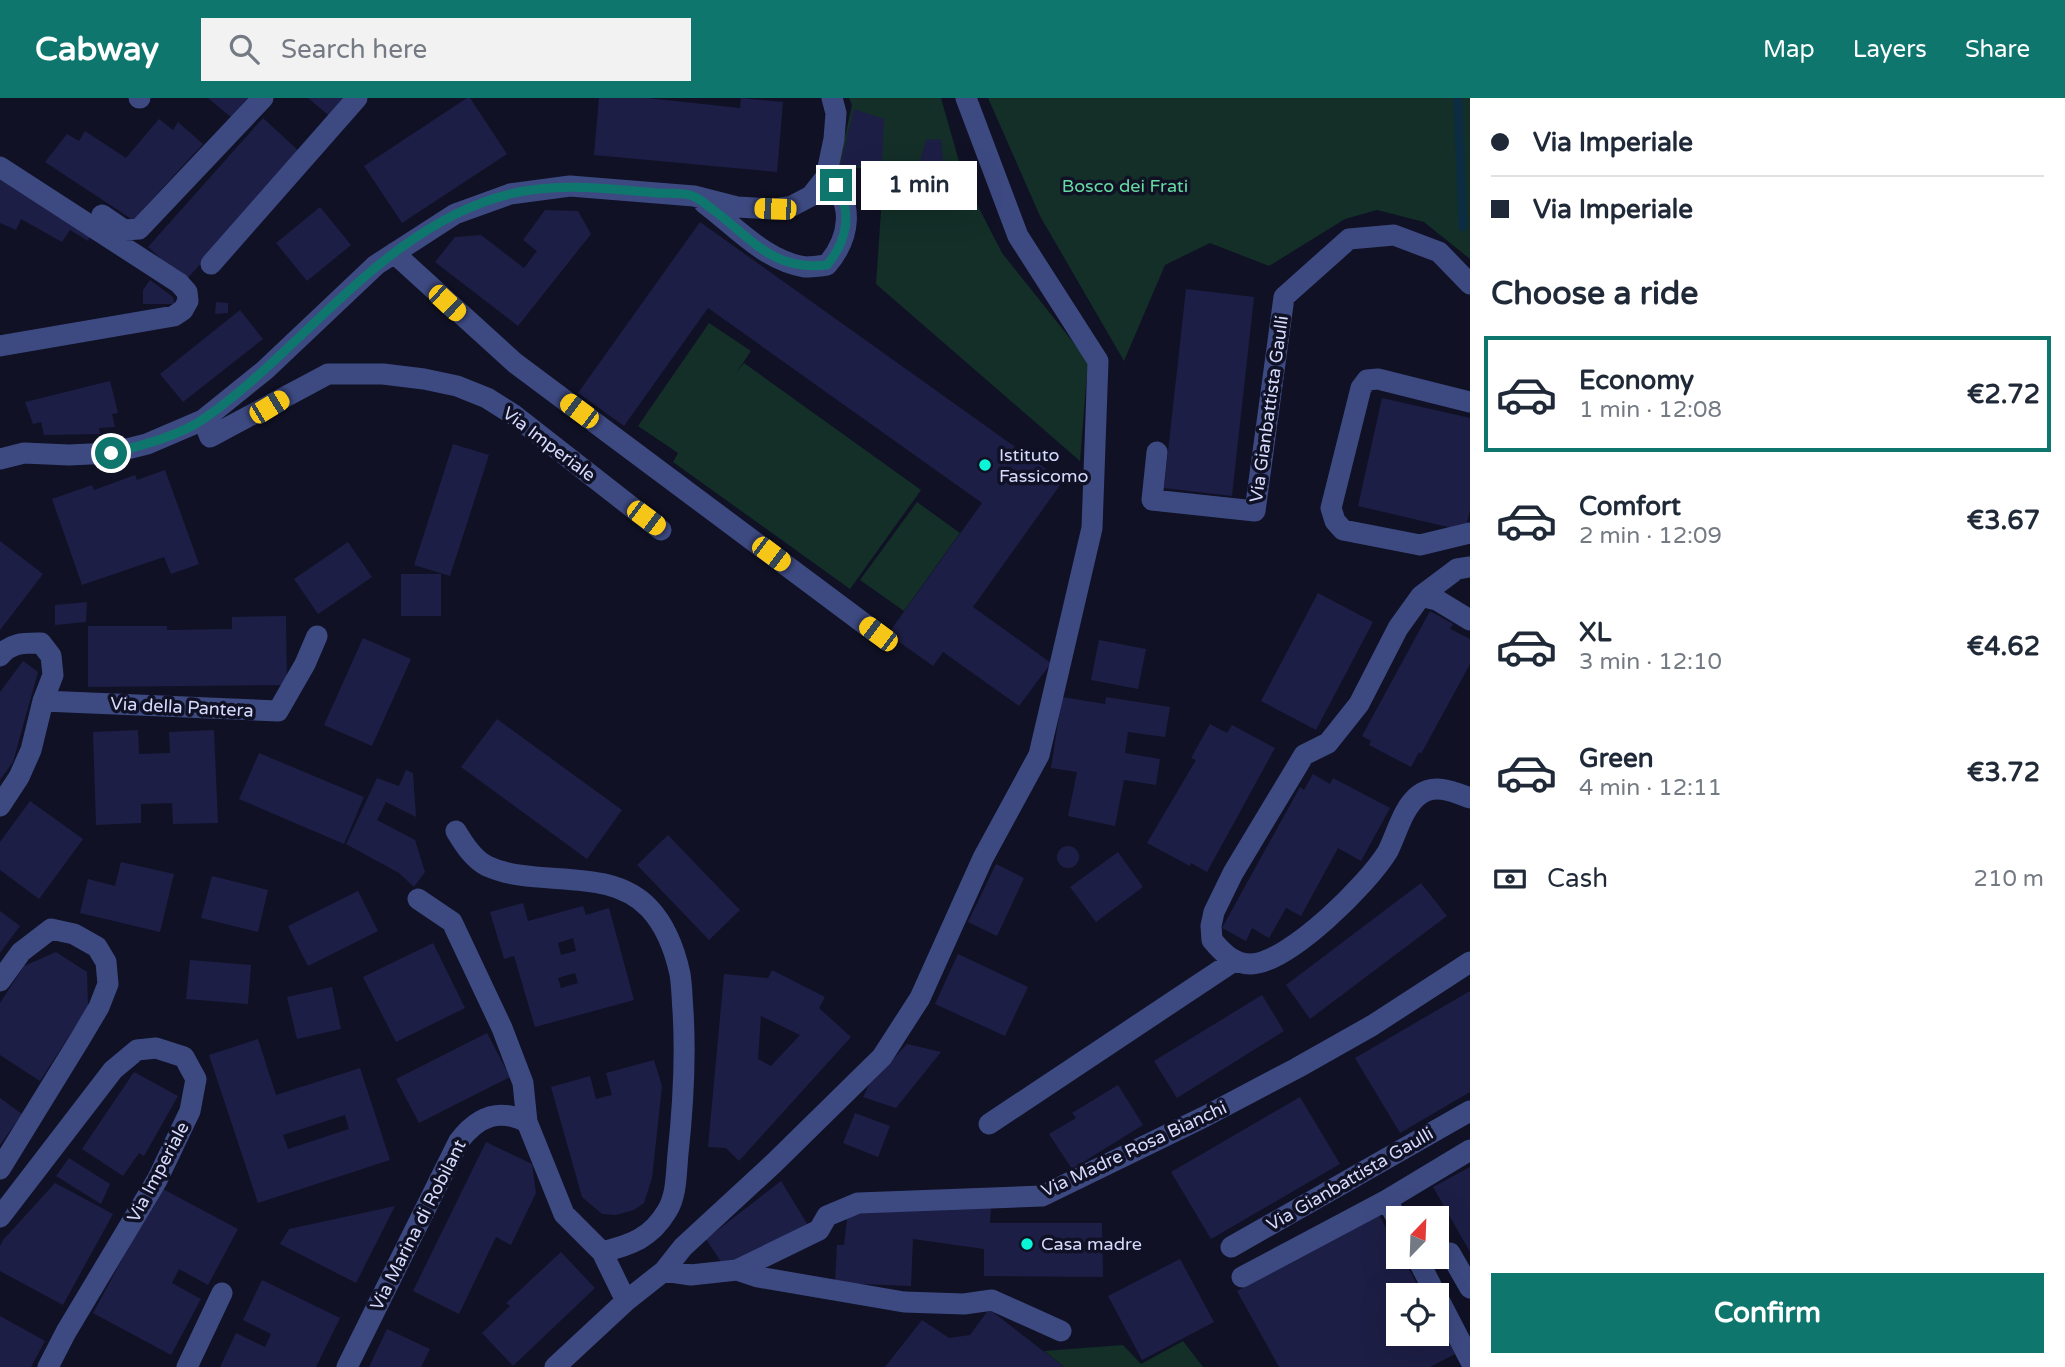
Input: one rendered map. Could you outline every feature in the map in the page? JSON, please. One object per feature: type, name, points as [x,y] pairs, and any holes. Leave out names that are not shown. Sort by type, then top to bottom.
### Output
[{"type":"street","points":[[84,220],[92,209],[124,230],[139,229],[263,98]]},
{"type":"street","points":[[212,264],[357,98]]},
{"type":"street","points":[[0,458],[23,453],[111,453],[147,444],[203,420],[265,370],[376,265],[455,214],[510,194],[570,186],[694,196],[737,207],[775,209],[792,206],[811,196],[826,177],[836,113],[832,98]]},
{"type":"street","points":[[555,1367],[626,1301],[664,1271],[683,1247],[882,1057],[920,998],[984,858],[1040,755],[1092,528],[1098,361],[1018,236],[966,98]]},
{"type":"street","points":[[0,167],[180,283],[187,292],[188,301],[183,310],[174,316],[0,346]]},
{"type":"street","points":[[694,196],[754,244],[781,260],[806,267],[827,265],[839,251],[847,218],[845,198],[826,177]]},
{"type":"street","name":"Via Gianbattista Gaulli","points":[[1157,452],[1152,500],[1255,511],[1284,296],[1349,239],[1394,235],[1439,253],[1470,284]]},
{"type":"street","points":[[394,253],[515,363],[878,634]]},
{"type":"street","name":"Via Imperiale","points":[[203,420],[210,438],[328,374],[383,374],[457,386],[487,398],[514,415],[661,530]]},
{"type":"street","points":[[1470,402],[1378,379],[1367,380],[1361,388],[1331,508],[1335,521],[1343,530],[1420,545],[1470,533]]},
{"type":"street","points":[[1470,567],[1457,569],[1421,596],[1398,628],[1359,704],[1328,743],[1304,755],[1233,873],[1214,912],[1212,940],[1234,961],[1250,964],[1265,962],[1283,952],[1351,897],[1387,852],[1411,804],[1420,795],[1441,789],[1470,798]]},
{"type":"street","points":[[1421,596],[1437,600],[1470,620]]},
{"type":"street","name":"Via della Pantera","points":[[43,701],[278,711],[305,664],[317,636]]},
{"type":"street","points":[[0,656],[20,642],[41,643],[51,656],[53,675],[43,701],[31,750],[19,777],[0,806]]},
{"type":"street","points":[[456,831],[467,850],[486,865],[513,873],[592,882],[625,891],[649,908],[671,940],[681,976],[685,1040],[684,1105],[674,1191],[668,1209],[643,1238],[633,1244],[602,1252]]},
{"type":"street","points":[[418,899],[452,922],[502,1028],[523,1083],[527,1122],[564,1214],[602,1252],[626,1301]]},
{"type":"street","points":[[0,981],[21,952],[51,929],[74,934],[97,947],[106,962],[108,984],[93,1018],[0,1169]]},
{"type":"street","points":[[989,1124],[1234,961]]},
{"type":"street","name":"Via Madre Rosa Bianchi","points":[[664,1271],[691,1275],[737,1270],[819,1230],[827,1216],[858,1203],[1042,1196],[1297,1069],[1373,1025],[1470,962]]},
{"type":"street","name":"Via Imperiale","points":[[0,1217],[113,1070],[137,1051],[156,1048],[184,1058],[196,1079],[191,1111],[157,1180],[48,1367]]},
{"type":"street","name":"Via Gianbattista Gaulli","points":[[1231,1247],[1470,1111]]},
{"type":"street","name":"Via Marina di Robilant","points":[[347,1367],[459,1141],[473,1125],[486,1118],[514,1115],[527,1122]]},
{"type":"street","points":[[1242,1277],[1387,1200],[1470,1150]]},
{"type":"street","points":[[1387,1200],[1390,1206]]},
{"type":"street","points":[[1450,1253],[1470,1288]]},
{"type":"street","name":"Via Madre Rosa Bianchi","points":[[737,1270],[758,1278],[904,1302],[964,1304],[992,1300],[1061,1331]]},
{"type":"street","points":[[187,1367],[222,1293]]},
{"type":"street","points":[[1449,1319],[1470,1360]]},
{"type":"green space","points":[[849,98],[941,98],[964,179],[1002,253],[1088,361],[1080,461],[876,284],[884,168],[838,168],[852,105]]},
{"type":"green space","name":"Bosco dei Frati","points":[[988,98],[1470,98],[1470,259],[1424,222],[1377,210],[1345,219],[1269,266],[1210,243],[1165,265],[1124,361],[1040,216]]},
{"type":"green space","points":[[709,323],[751,351],[736,373],[744,363],[921,490],[850,589],[673,462],[678,453],[638,426]]},
{"type":"green space","points":[[917,502],[960,533],[904,611],[860,580]]},
{"type":"green space","points":[[1183,1341],[1203,1367],[1064,1367],[1044,1351],[1123,1345],[1141,1364]]},
{"type":"building","points":[[208,98],[249,98],[232,118]]},
{"type":"building","points":[[308,98],[351,98],[333,119]]},
{"type":"building","points":[[470,98],[507,154],[402,223],[364,166]]},
{"type":"building","points":[[599,98],[647,98],[740,108],[741,98],[783,102],[777,172],[594,155]]},
{"type":"building","points":[[854,109],[884,119],[882,166],[840,166]]},
{"type":"building","points":[[263,118],[301,153],[185,281],[148,247]]},
{"type":"building","points":[[159,119],[173,130],[178,122],[203,144],[133,220],[45,162],[67,134],[79,141],[85,131],[126,158]]},
{"type":"building","points":[[941,139],[944,169],[918,168],[926,140]]},
{"type":"building","points":[[0,172],[92,231],[88,241],[70,230],[62,242],[21,219],[16,230],[0,223]]},
{"type":"building","points":[[320,207],[351,245],[307,281],[276,243]]},
{"type":"building","points":[[545,210],[578,211],[591,234],[518,326],[435,262],[455,237],[481,235],[524,268],[537,251],[523,240]]},
{"type":"building","name":"Istituto Fassicomo","points":[[700,222],[1063,481],[973,607],[1051,663],[1019,706],[943,652],[933,666],[888,634],[982,503],[708,308],[624,426],[578,393]]},
{"type":"building","points":[[150,280],[173,297],[175,304],[143,304],[143,290]]},
{"type":"building","points":[[1186,289],[1254,297],[1232,496],[1164,488]]},
{"type":"building","points":[[216,302],[228,303],[228,313],[215,314]]},
{"type":"building","points":[[240,310],[263,339],[183,402],[160,374]]},
{"type":"building","points":[[110,381],[118,413],[112,414],[115,427],[99,428],[100,434],[44,435],[41,422],[33,424],[25,402]]},
{"type":"building","points":[[1382,398],[1470,418],[1470,510],[1465,531],[1358,506]]},
{"type":"building","points":[[453,444],[489,455],[450,576],[414,565]]},
{"type":"building","points":[[165,470],[199,564],[171,574],[164,557],[82,585],[52,499],[92,485],[94,490],[135,475],[137,480]]},
{"type":"building","points":[[0,541],[43,574],[0,630]]},
{"type":"building","points":[[348,542],[372,577],[318,614],[294,579]]},
{"type":"building","points":[[401,574],[441,574],[441,616],[401,616]]},
{"type":"building","points":[[1318,593],[1373,622],[1316,730],[1261,701]]},
{"type":"building","points":[[87,602],[86,622],[55,625],[55,605]]},
{"type":"building","points":[[1430,611],[1453,624],[1450,629],[1470,639],[1470,664],[1421,754],[1419,752],[1411,767],[1369,745],[1371,741],[1362,736]]},
{"type":"building","points":[[286,616],[287,685],[88,687],[88,626],[167,626],[167,630],[232,629],[232,617]]},
{"type":"building","points":[[363,638],[411,659],[372,746],[324,725]]},
{"type":"building","points":[[1099,640],[1146,649],[1138,689],[1091,680]]},
{"type":"building","points":[[23,661],[38,672],[13,762],[0,780],[0,692]]},
{"type":"building","points":[[1062,697],[1105,704],[1106,697],[1170,707],[1165,737],[1128,732],[1125,753],[1160,759],[1156,785],[1124,780],[1115,826],[1068,816],[1077,772],[1051,768]]},
{"type":"building","points":[[497,719],[622,810],[587,859],[461,767]]},
{"type":"building","points":[[1210,724],[1227,733],[1232,725],[1275,748],[1207,872],[1147,843],[1196,760],[1191,758]]},
{"type":"building","points":[[138,730],[139,754],[170,753],[169,732],[214,730],[218,823],[173,824],[172,803],[141,804],[141,823],[96,825],[93,732]]},
{"type":"building","points":[[259,753],[364,797],[344,844],[239,799]]},
{"type":"building","points":[[406,770],[413,773],[416,817],[386,802],[377,820],[415,840],[425,872],[414,887],[399,873],[346,844],[377,778],[399,786]]},
{"type":"building","points":[[1313,774],[1330,784],[1333,778],[1390,808],[1361,861],[1338,848],[1301,916],[1286,908],[1269,938],[1252,928],[1246,941],[1222,928],[1300,787],[1304,790]]},
{"type":"building","points":[[30,801],[83,839],[39,899],[0,870],[0,842]]},
{"type":"building","points":[[668,835],[740,910],[709,940],[637,865]]},
{"type":"building","points":[[1068,846],[1076,849],[1079,857],[1076,865],[1068,868],[1060,865],[1057,857],[1060,849]]},
{"type":"building","points":[[1118,852],[1143,887],[1096,922],[1070,887]]},
{"type":"building","points":[[121,862],[174,874],[160,932],[80,913],[88,879],[115,886]]},
{"type":"building","points":[[996,864],[1024,878],[997,936],[968,922]]},
{"type":"building","points":[[212,876],[268,890],[258,932],[201,918]]},
{"type":"building","points":[[1421,883],[1447,916],[1310,1019],[1286,985]]},
{"type":"building","points":[[358,891],[378,931],[308,966],[288,926]]},
{"type":"building","points":[[523,903],[528,921],[583,906],[586,915],[609,908],[634,1000],[535,1027],[514,956],[504,959],[490,912]],"holes":[[[573,938],[576,951],[561,955],[558,943]],[[575,973],[578,983],[561,988],[558,978]]]},
{"type":"building","points":[[0,911],[20,926],[0,953]]},
{"type":"building","points":[[433,943],[465,1008],[396,1042],[363,977]]},
{"type":"building","points":[[56,952],[87,972],[88,1007],[40,1081],[0,1055],[0,1003],[24,966]]},
{"type":"building","points":[[958,954],[1028,987],[1005,1036],[935,1004]]},
{"type":"building","points":[[190,960],[251,965],[248,1004],[186,999]]},
{"type":"building","points":[[772,970],[825,997],[819,1008],[851,1037],[739,1161],[726,1148],[708,1147],[724,974],[768,978]],"holes":[[[761,1016],[800,1035],[771,1066],[758,1059]]]},
{"type":"building","points":[[332,987],[341,1029],[297,1039],[287,997]]},
{"type":"building","points":[[1470,991],[1470,1092],[1400,1133],[1355,1058]]},
{"type":"building","points":[[1262,995],[1284,1031],[1177,1098],[1154,1061]]},
{"type":"building","points":[[487,1033],[510,1077],[419,1123],[396,1079]]},
{"type":"building","points":[[258,1039],[276,1095],[360,1068],[390,1160],[258,1203],[209,1055]],"holes":[[[345,1115],[349,1129],[288,1149],[283,1135]]]},
{"type":"building","points":[[907,1044],[941,1052],[896,1108],[863,1097],[869,1085]]},
{"type":"building","points":[[654,1060],[662,1086],[652,1178],[644,1203],[634,1210],[616,1215],[602,1214],[582,1197],[551,1087],[590,1076],[596,1099],[612,1095],[606,1073]]},
{"type":"building","points":[[134,1072],[178,1096],[144,1156],[139,1153],[123,1176],[82,1149]]},
{"type":"building","points":[[1118,1085],[1143,1125],[1072,1169],[1049,1134],[1076,1118],[1072,1113]]},
{"type":"building","points":[[1300,1097],[1340,1164],[1211,1239],[1171,1172]]},
{"type":"building","points":[[0,1098],[22,1114],[0,1145]]},
{"type":"building","points":[[855,1113],[890,1126],[878,1157],[843,1143]]},
{"type":"building","points":[[486,1142],[532,1164],[536,1193],[511,1245],[496,1237],[459,1314],[413,1291]]},
{"type":"building","points":[[69,1158],[110,1184],[101,1204],[56,1176]]},
{"type":"building","points":[[1470,1167],[1470,1252],[1449,1215],[1449,1206],[1444,1206],[1433,1187]]},
{"type":"building","points":[[781,1181],[809,1227],[723,1265],[706,1239]]},
{"type":"building","points":[[55,1183],[113,1214],[63,1305],[0,1271],[0,1246],[3,1240]]},
{"type":"building","points":[[161,1188],[238,1229],[208,1285],[179,1269],[172,1283],[201,1299],[171,1355],[93,1313]]},
{"type":"building","points":[[395,1206],[356,1283],[280,1244],[289,1229]]},
{"type":"building","name":"Casa madre","points":[[991,1208],[990,1223],[1102,1223],[1103,1277],[984,1276],[984,1249],[913,1239],[911,1286],[835,1283],[837,1245],[844,1245],[848,1210]]},
{"type":"building","points":[[1379,1215],[1386,1228],[1386,1269],[1409,1269],[1417,1283],[1386,1283],[1386,1346],[1449,1346],[1449,1343],[1455,1354],[1430,1367],[1279,1367],[1237,1291]]},
{"type":"building","points":[[561,1252],[595,1288],[513,1366],[482,1333],[510,1306],[506,1303]]},
{"type":"building","points":[[1180,1259],[1214,1322],[1142,1360],[1108,1296]]},
{"type":"building","points":[[262,1280],[340,1318],[316,1367],[220,1367],[236,1333],[265,1347],[271,1334],[243,1320]]},
{"type":"building","points":[[989,1309],[1064,1367],[885,1367],[922,1320],[949,1338],[970,1335]]},
{"type":"building","points":[[0,1316],[45,1341],[31,1367],[0,1367]]},
{"type":"building","points":[[387,1329],[430,1349],[421,1367],[369,1367]]},
{"type":"waterway","points":[[1458,98],[1463,227]]},
{"type":"place","name":"Istituto Fassicomo","points":[[985,465]]},
{"type":"place","name":"Casa madre","points":[[1027,1244]]},
{"type":"route","points":[[111,453],[147,444],[203,420],[265,370],[376,265],[455,214],[510,194],[570,186],[694,196],[754,244],[781,260],[806,267],[827,265],[839,251],[847,218],[845,198],[836,185]]}]
